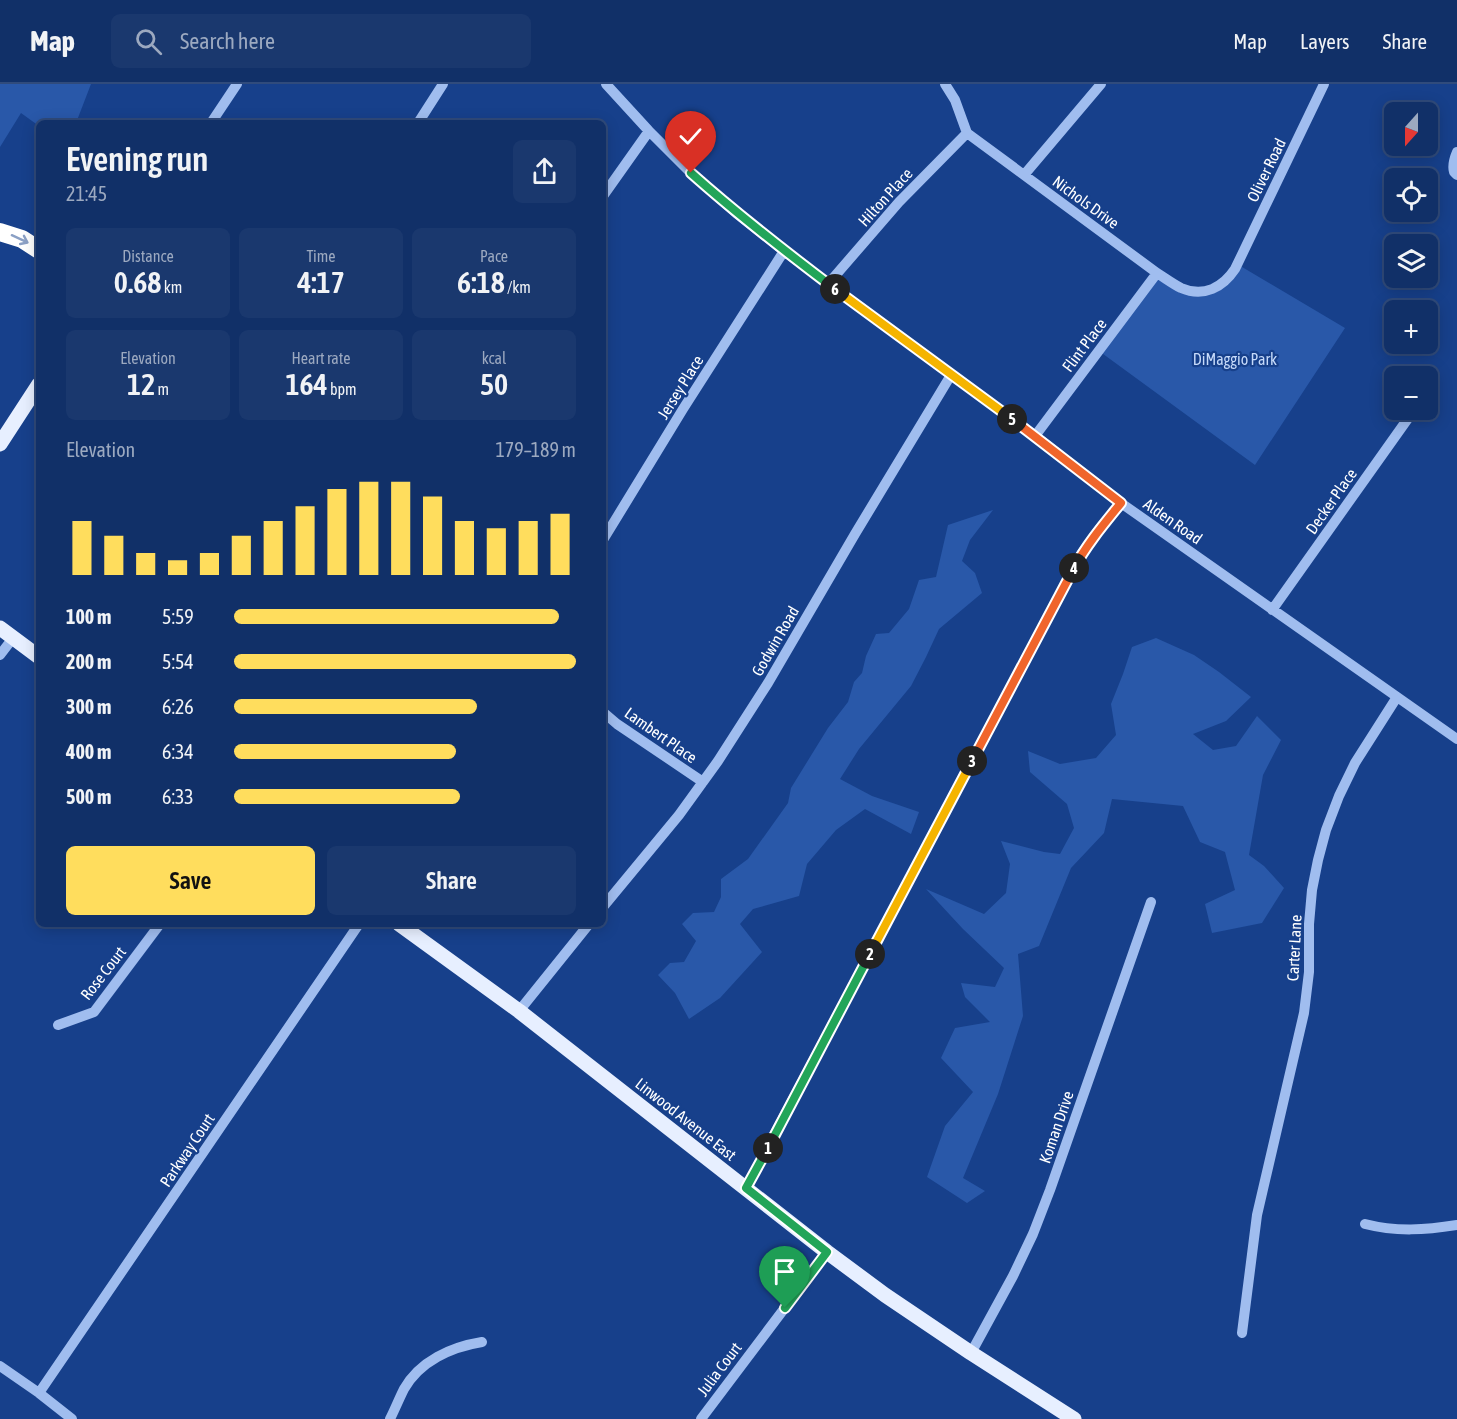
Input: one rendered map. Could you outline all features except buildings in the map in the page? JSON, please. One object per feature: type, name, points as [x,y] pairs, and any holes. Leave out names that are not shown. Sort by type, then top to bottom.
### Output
[{"type":"highway","points":[[0,232],[22,239],[36,248]]},
{"type":"main road","points":[[0,444],[36,389]]},
{"type":"main road","points":[[0,628],[36,655]]},
{"type":"main road","name":"Linwood Avenue East","points":[[403,927],[519,1011],[827,1252],[902,1307],[1074,1419]]},
{"type":"street","points":[[213,120],[237,84]]},
{"type":"street","points":[[420,120],[443,84]]},
{"type":"street","name":"Alden Road","points":[[606,84],[698,180],[784,251],[1035,436],[1121,503],[1457,739]]},
{"type":"street","points":[[945,84],[955,100],[967,132]]},
{"type":"street","points":[[1024,175],[1101,84]]},
{"type":"street","name":"Oliver Road","points":[[1235,269],[1324,84]]},
{"type":"street","points":[[606,192],[649,131]]},
{"type":"street","name":"Nichols Drive","points":[[967,132],[1157,273],[1182,288],[1194,292],[1207,291],[1219,286],[1235,269]]},
{"type":"street","name":"Hilton Place","points":[[828,284],[899,202],[967,132]]},
{"type":"street","points":[[1457,152],[1453,167],[1457,175]]},
{"type":"street","name":"Jersey Place","points":[[606,535],[784,251]]},
{"type":"street","name":"Flint Place","points":[[1035,436],[1157,273]]},
{"type":"street","name":"Godwin Road","points":[[606,903],[679,815],[768,683],[951,375]]},
{"type":"street","name":"Decker Place","points":[[1272,610],[1407,420]]},
{"type":"street","points":[[746,1188],[1080,556],[1121,503]]},
{"type":"street","points":[[0,655],[13,638]]},
{"type":"street","name":"Carter Lane","points":[[1242,1333],[1257,1215],[1304,1013],[1309,972],[1312,890],[1318,860],[1339,796],[1355,763],[1397,697]]},
{"type":"street","name":"Lambert Place","points":[[606,715],[703,782]]},
{"type":"street","name":"Koman Drive","points":[[971,1353],[1033,1234],[1151,902]]},
{"type":"street","name":"Rose Court","points":[[58,1025],[94,1012],[158,927]]},
{"type":"street","name":"Parkway Court","points":[[39,1394],[357,927]]},
{"type":"street","points":[[519,1011],[587,927]]},
{"type":"street","points":[[1365,1224],[1405,1230],[1457,1225]]},
{"type":"street","name":"Julia Court","points":[[701,1419],[827,1252]]},
{"type":"street","points":[[390,1419],[405,1388],[424,1366],[447,1352],[482,1342]]},
{"type":"street","points":[[0,1366],[72,1419]]},
{"type":"green space","points":[[0,84],[91,84],[77,120],[36,120],[36,124],[21,113],[0,147]]},
{"type":"green space","name":"DiMaggio Park","points":[[1237,264],[1345,328],[1255,465],[1099,351],[1157,273],[1182,288],[1207,291]]},
{"type":"green space","points":[[993,510],[970,540],[962,561],[975,573],[982,593],[939,629],[911,686],[859,749],[840,779],[872,796],[919,812],[911,834],[865,809],[836,830],[807,864],[799,896],[753,909],[740,924],[762,952],[720,998],[689,1019],[675,993],[658,975],[670,963],[684,962],[696,941],[682,924],[693,913],[714,912],[721,897],[721,879],[748,859],[788,803],[791,788],[828,728],[848,702],[854,682],[862,673],[866,656],[876,634],[889,633],[909,609],[919,580],[936,577],[948,525]]},
{"type":"green space","points":[[1156,638],[1194,655],[1251,697],[1226,721],[1193,734],[1213,750],[1236,746],[1257,716],[1281,740],[1263,775],[1249,855],[1264,866],[1284,888],[1262,923],[1212,933],[1205,904],[1235,890],[1225,852],[1200,842],[1183,806],[1112,799],[1104,833],[1071,868],[1039,946],[1018,954],[1023,1016],[998,1094],[963,1178],[985,1191],[967,1203],[927,1177],[945,1126],[973,1092],[941,1058],[955,1028],[990,1022],[965,997],[961,983],[995,987],[1004,968],[926,889],[984,914],[1006,893],[1010,864],[1001,841],[1060,854],[1074,828],[1067,804],[1030,772],[1028,751],[1060,764],[1096,758],[1116,735],[1111,704],[1132,647]]},
{"type":"route","points":[[691,173],[784,251],[1035,436],[1121,503],[1080,556],[746,1188],[827,1252],[785,1308]]}]
